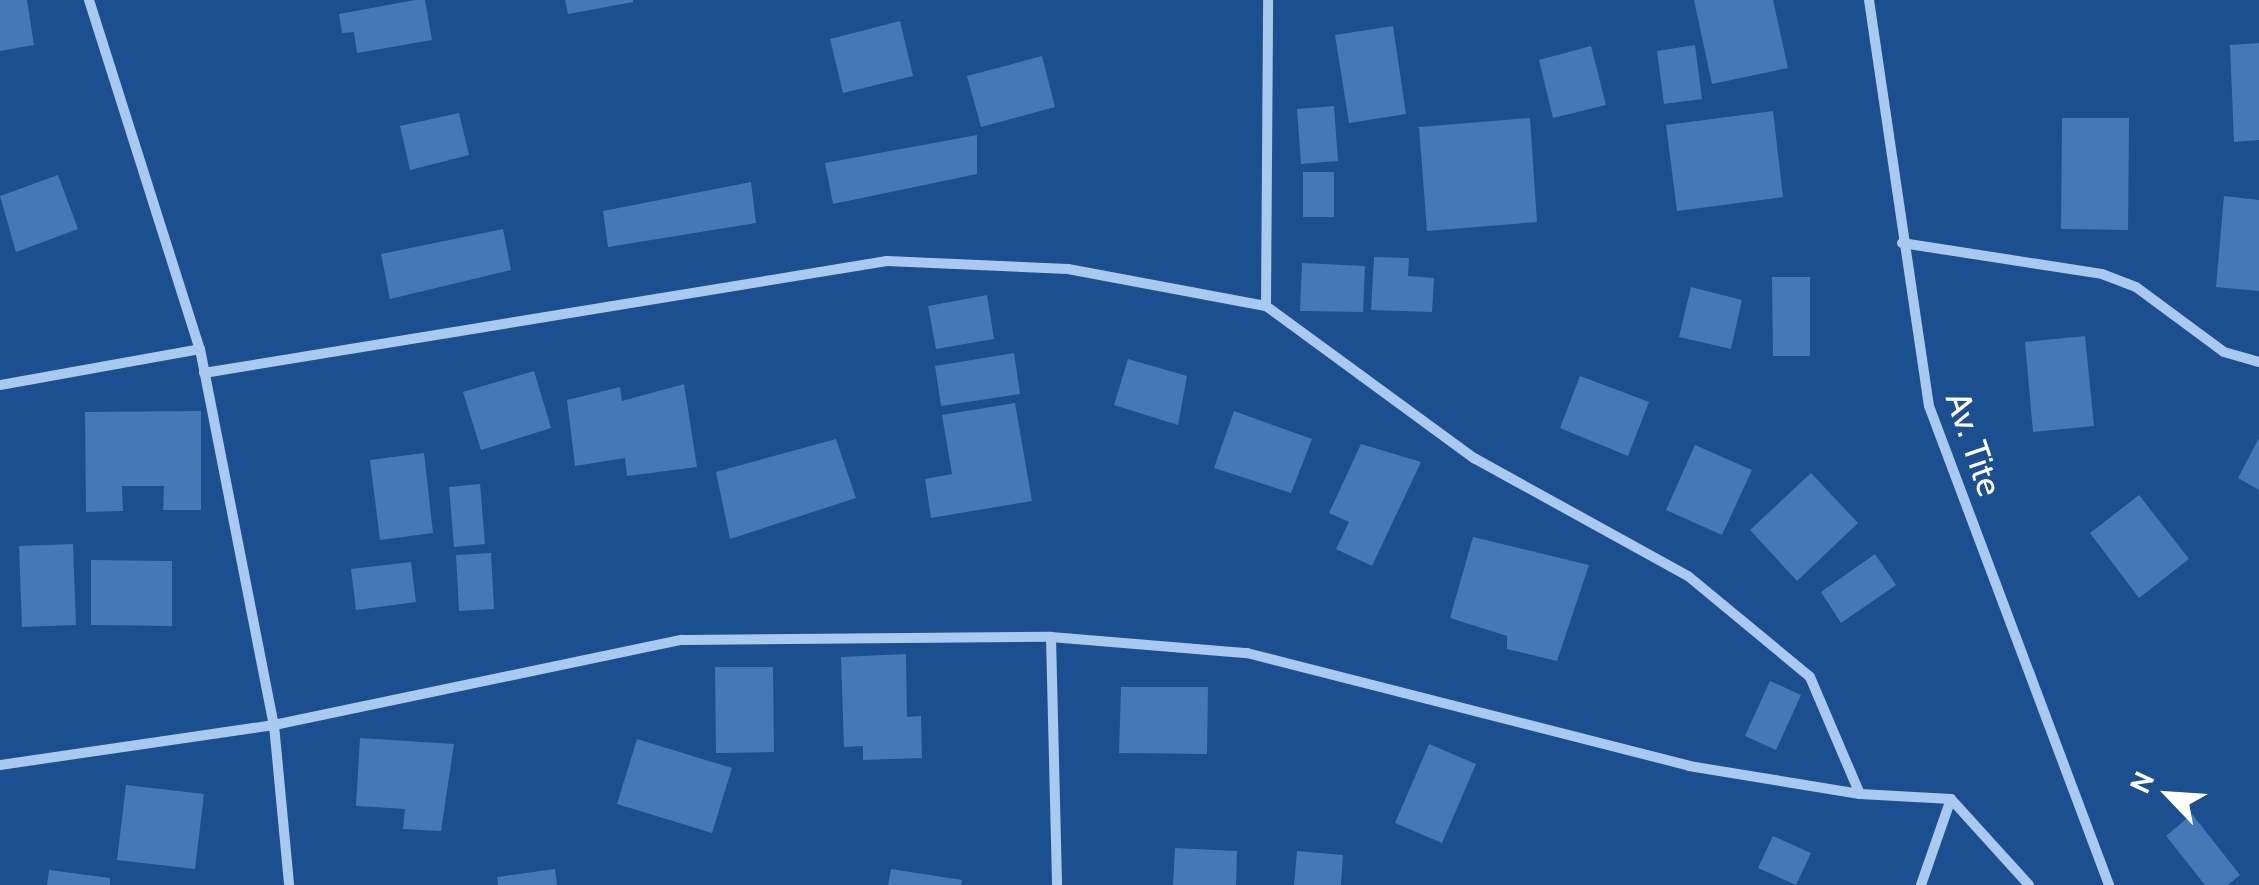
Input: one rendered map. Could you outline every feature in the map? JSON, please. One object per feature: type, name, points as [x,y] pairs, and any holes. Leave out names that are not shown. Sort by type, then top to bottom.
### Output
[{"type":"street","points":[[89,0],[200,349],[274,725],[289,885]]},
{"type":"street","points":[[1266,306],[1268,0]]},
{"type":"street","name":"Av. Tite","points":[[1869,0],[1929,406],[2109,885]]},
{"type":"street","points":[[1902,243],[2102,274],[2148,294],[2224,352],[2259,362]]},
{"type":"street","points":[[204,373],[886,261],[1068,269],[1266,306],[1474,458],[1688,576],[1810,677],[1860,794]]},
{"type":"street","points":[[0,385],[200,349]]},
{"type":"street","points":[[1052,637],[1057,885]]},
{"type":"street","points":[[0,766],[274,725],[682,640],[1052,637],[1246,653],[1690,766],[1860,794],[1951,800],[2029,885]]},
{"type":"street","points":[[1921,885],[1951,800]]},
{"type":"building","points":[[0,0],[27,0],[34,45],[0,51]]},
{"type":"building","points":[[425,0],[432,40],[357,53],[354,32],[342,33],[339,14]]},
{"type":"building","points":[[565,0],[633,0],[633,2],[568,14]]},
{"type":"building","points":[[1694,0],[1773,0],[1788,68],[1712,84]]},
{"type":"building","points":[[900,21],[913,76],[843,93],[830,39]]},
{"type":"building","points":[[1393,26],[1406,114],[1349,123],[1335,35]]},
{"type":"building","points":[[2259,43],[2259,140],[2234,142],[2230,45]]},
{"type":"building","points":[[1695,45],[1702,99],[1664,104],[1657,51]]},
{"type":"building","points":[[1591,46],[1606,105],[1553,118],[1539,60]]},
{"type":"building","points":[[1042,56],[1055,107],[981,127],[967,76]]},
{"type":"building","points":[[1334,106],[1338,161],[1301,164],[1297,109]]},
{"type":"building","points":[[1773,111],[1783,197],[1677,211],[1666,125]]},
{"type":"building","points":[[459,113],[469,155],[410,170],[400,126]]},
{"type":"building","points":[[1530,118],[1537,222],[1427,231],[1419,127]]},
{"type":"building","points":[[2062,118],[2129,118],[2128,230],[2061,229]]},
{"type":"building","points":[[977,135],[977,174],[833,204],[825,163]]},
{"type":"building","points":[[1303,172],[1334,172],[1334,217],[1303,217]]},
{"type":"building","points":[[58,175],[78,229],[16,252],[0,196]]},
{"type":"building","points":[[751,182],[756,223],[608,247],[603,211]]},
{"type":"building","points":[[2224,196],[2259,200],[2259,291],[2216,287]]},
{"type":"building","points":[[503,229],[511,270],[390,299],[381,254]]},
{"type":"building","points":[[1374,257],[1409,258],[1408,276],[1434,278],[1432,312],[1371,310]]},
{"type":"building","points":[[1302,263],[1365,266],[1363,312],[1300,311]]},
{"type":"building","points":[[1772,277],[1810,277],[1810,356],[1773,356]]},
{"type":"building","points":[[1691,287],[1742,300],[1731,349],[1679,337]]},
{"type":"building","points":[[987,295],[994,339],[936,349],[928,306]]},
{"type":"building","points":[[2085,336],[2094,426],[2033,432],[2025,342]]},
{"type":"building","points":[[1014,353],[1020,394],[941,406],[935,366]]},
{"type":"building","points":[[1128,359],[1187,376],[1178,425],[1114,405]]},
{"type":"building","points":[[534,371],[551,428],[481,450],[463,392]]},
{"type":"building","points":[[1580,376],[1649,402],[1628,456],[1560,428]]},
{"type":"building","points":[[684,384],[697,467],[627,476],[625,458],[575,466],[567,400],[620,387],[622,401]]},
{"type":"building","points":[[1015,403],[1032,501],[931,518],[925,479],[952,474],[942,415]]},
{"type":"building","points":[[201,411],[201,510],[163,510],[164,486],[122,486],[123,511],[86,512],[85,412]]},
{"type":"building","points":[[1234,411],[1312,439],[1291,493],[1214,468]]},
{"type":"building","points":[[2259,438],[2259,490],[2238,478]]},
{"type":"building","points":[[836,439],[856,498],[730,539],[716,472]]},
{"type":"building","points":[[1361,444],[1421,462],[1372,566],[1336,549],[1349,522],[1329,513]]},
{"type":"building","points":[[1695,445],[1752,470],[1722,535],[1666,510]]},
{"type":"building","points":[[424,453],[433,533],[380,540],[370,460]]},
{"type":"building","points":[[1811,473],[1858,523],[1797,581],[1750,530]]},
{"type":"building","points":[[480,484],[485,544],[454,547],[449,487]]},
{"type":"building","points":[[2139,495],[2189,559],[2139,598],[2090,533]]},
{"type":"building","points":[[1473,537],[1589,565],[1557,661],[1507,649],[1507,636],[1450,618]]},
{"type":"building","points":[[73,544],[76,625],[22,627],[19,546]]},
{"type":"building","points":[[491,553],[494,609],[459,611],[456,555]]},
{"type":"building","points":[[1875,554],[1896,585],[1841,623],[1821,592]]},
{"type":"building","points":[[91,560],[172,561],[172,626],[91,625]]},
{"type":"building","points":[[411,562],[416,602],[356,610],[351,569]]},
{"type":"building","points":[[906,654],[907,717],[921,716],[922,758],[863,760],[863,746],[844,747],[841,657]]},
{"type":"building","points":[[715,667],[773,667],[774,752],[716,753]]},
{"type":"building","points":[[1770,681],[1801,695],[1776,750],[1745,736]]},
{"type":"building","points":[[1121,687],[1208,687],[1207,754],[1119,753]]},
{"type":"building","points":[[360,738],[454,744],[441,831],[403,829],[405,809],[356,806]]},
{"type":"building","points":[[637,739],[732,768],[712,833],[617,804]]},
{"type":"building","points":[[1429,744],[1476,764],[1442,843],[1395,823]]},
{"type":"building","points":[[126,785],[204,794],[195,869],[117,860]]},
{"type":"building","points":[[2192,814],[2240,875],[2228,885],[2205,885],[2166,836]]},
{"type":"building","points":[[1773,836],[1811,853],[1796,885],[1758,868]]},
{"type":"building","points":[[1175,848],[1237,851],[1236,885],[1173,885]]},
{"type":"building","points":[[1297,851],[1343,855],[1341,885],[1294,885]]},
{"type":"building","points":[[555,869],[557,885],[498,885],[497,877]]},
{"type":"building","points":[[891,869],[962,880],[961,885],[888,885]]},
{"type":"building","points":[[49,870],[110,878],[110,885],[47,885]]}]
